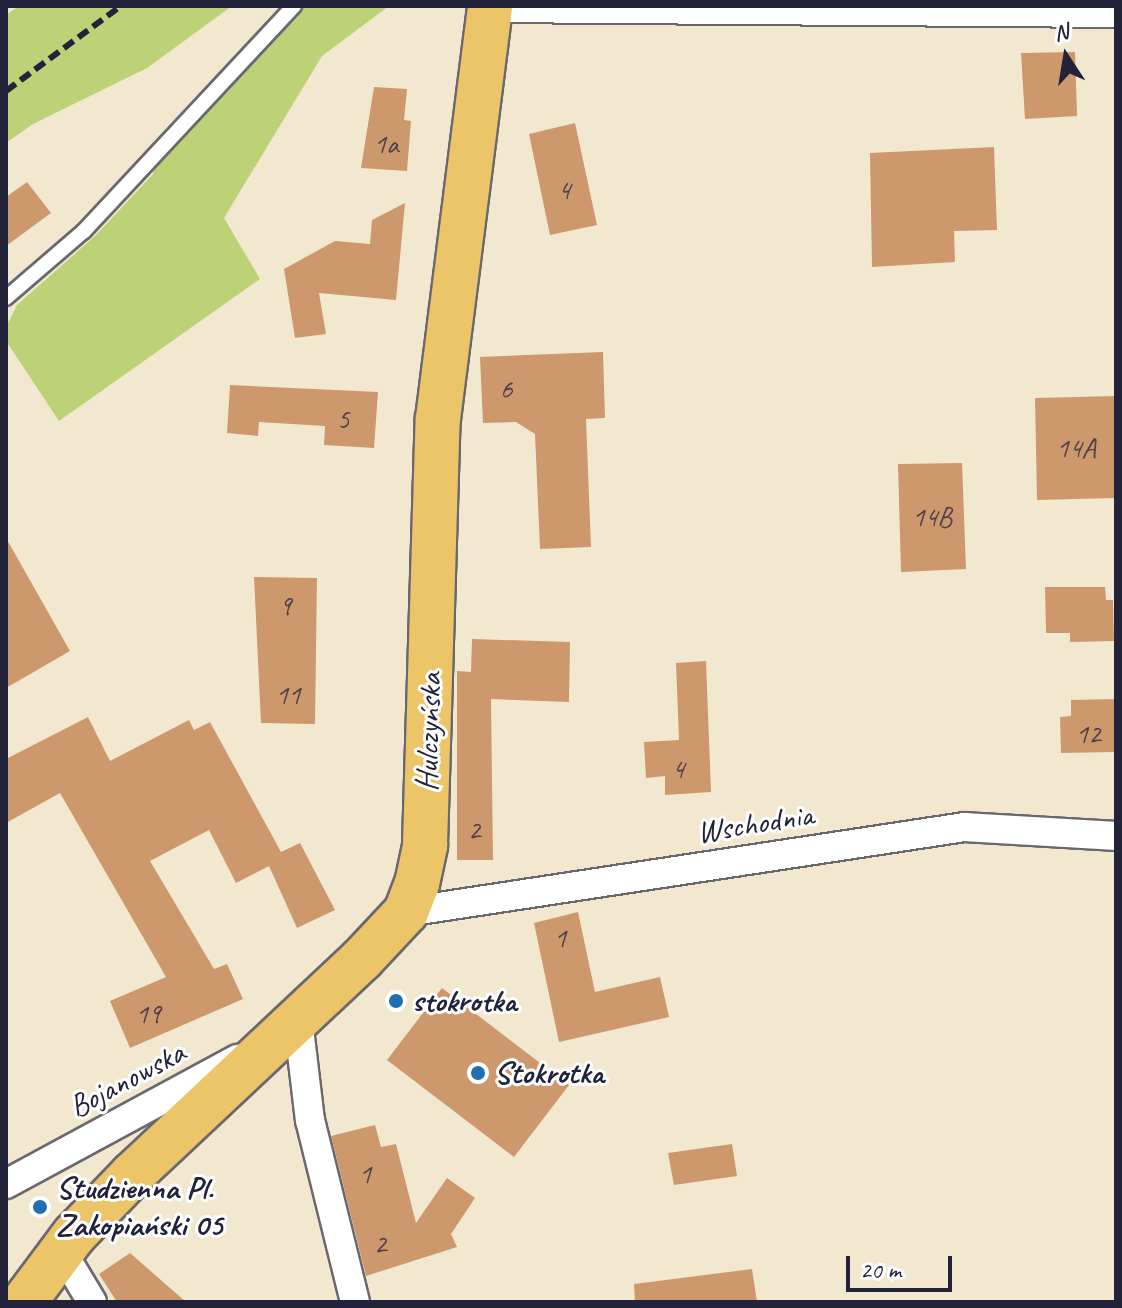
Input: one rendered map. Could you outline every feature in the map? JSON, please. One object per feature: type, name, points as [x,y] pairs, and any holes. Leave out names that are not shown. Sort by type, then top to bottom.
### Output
[{"type":"main road","name":"Hulczyńska","points":[[24,1302],[62,1252],[183,1123],[289,1028],[406,912],[425,845],[438,419],[490,7]]},
{"type":"street","points":[[490,7],[1116,13]]},
{"type":"street","name":"Wschodnia","points":[[406,912],[965,827],[1116,836]]},
{"type":"street","points":[[289,1028],[355,1302]]},
{"type":"street","name":"Bojanowska","points":[[6,1184],[289,1028]]},
{"type":"street","points":[[62,1252],[92,1302]]},
{"type":"lane","points":[[6,298],[84,231],[294,6]]},
{"type":"green space","points":[[19,6],[232,6],[147,68],[33,124],[6,143],[6,15]]},
{"type":"green space","points":[[284,6],[389,6],[322,56],[224,218],[260,279],[59,421],[6,341],[6,327],[17,305],[96,235],[154,173],[139,158]]},
{"type":"building","points":[[1075,52],[1077,116],[1025,119],[1021,53]]},
{"type":"building","points":[[374,87],[407,89],[404,120],[411,121],[407,171],[361,168]]},
{"type":"building","points":[[575,123],[597,225],[550,235],[529,134]]},
{"type":"building","points":[[994,147],[997,230],[954,231],[955,262],[872,267],[870,153]]},
{"type":"building","points":[[27,182],[51,213],[6,246],[6,197]]},
{"type":"building","points":[[405,203],[396,300],[319,293],[326,334],[295,338],[284,269],[335,241],[370,244],[372,220]]},
{"type":"building","points":[[603,352],[605,418],[586,419],[591,547],[540,549],[535,434],[516,422],[483,423],[480,357]]},
{"type":"building","points":[[230,385],[378,392],[374,448],[324,445],[325,426],[259,422],[258,436],[227,433]]},
{"type":"building","points":[[1116,396],[1116,498],[1037,500],[1035,398]]},
{"type":"building","points":[[962,463],[966,569],[901,572],[898,464]]},
{"type":"building","points":[[6,538],[70,651],[6,688]]},
{"type":"building","points":[[254,577],[317,578],[315,724],[261,723]]},
{"type":"building","points":[[1045,587],[1105,587],[1106,600],[1113,600],[1114,641],[1070,642],[1070,633],[1046,633]]},
{"type":"building","points":[[472,639],[570,642],[569,702],[491,699],[493,860],[457,860],[457,671],[471,672]]},
{"type":"building","points":[[706,661],[711,792],[665,795],[665,776],[646,778],[644,742],[679,740],[676,663]]},
{"type":"building","points":[[1116,699],[1116,752],[1061,753],[1060,717],[1071,716],[1071,700]]},
{"type":"building","points":[[88,717],[110,761],[189,720],[194,730],[210,722],[281,852],[300,843],[335,910],[297,928],[269,866],[236,883],[209,830],[150,861],[214,969],[227,964],[243,999],[130,1048],[110,1001],[166,977],[60,793],[6,823],[6,759]]},
{"type":"building","points":[[578,912],[595,992],[660,977],[669,1017],[559,1042],[534,923]]},
{"type":"building","name":"Stokrotka","points":[[442,988],[569,1085],[514,1157],[387,1060]]},
{"type":"building","points":[[375,1125],[381,1147],[396,1144],[416,1223],[447,1178],[475,1198],[451,1234],[457,1247],[366,1276],[331,1136]]},
{"type":"building","points":[[732,1144],[737,1176],[674,1185],[668,1153]]},
{"type":"building","points":[[130,1253],[186,1302],[117,1302],[99,1274]]},
{"type":"building","points":[[752,1269],[757,1302],[635,1302],[634,1284]]},
{"type":"railway","points":[[6,91],[121,6]]},
{"type":"place","name":"stokrotka","points":[[396,1001]]},
{"type":"place","name":"Stokrotka","points":[[478,1073]]},
{"type":"place","name":"Studzienna Pl. Zakopiański 05","points":[[40,1207]]}]
